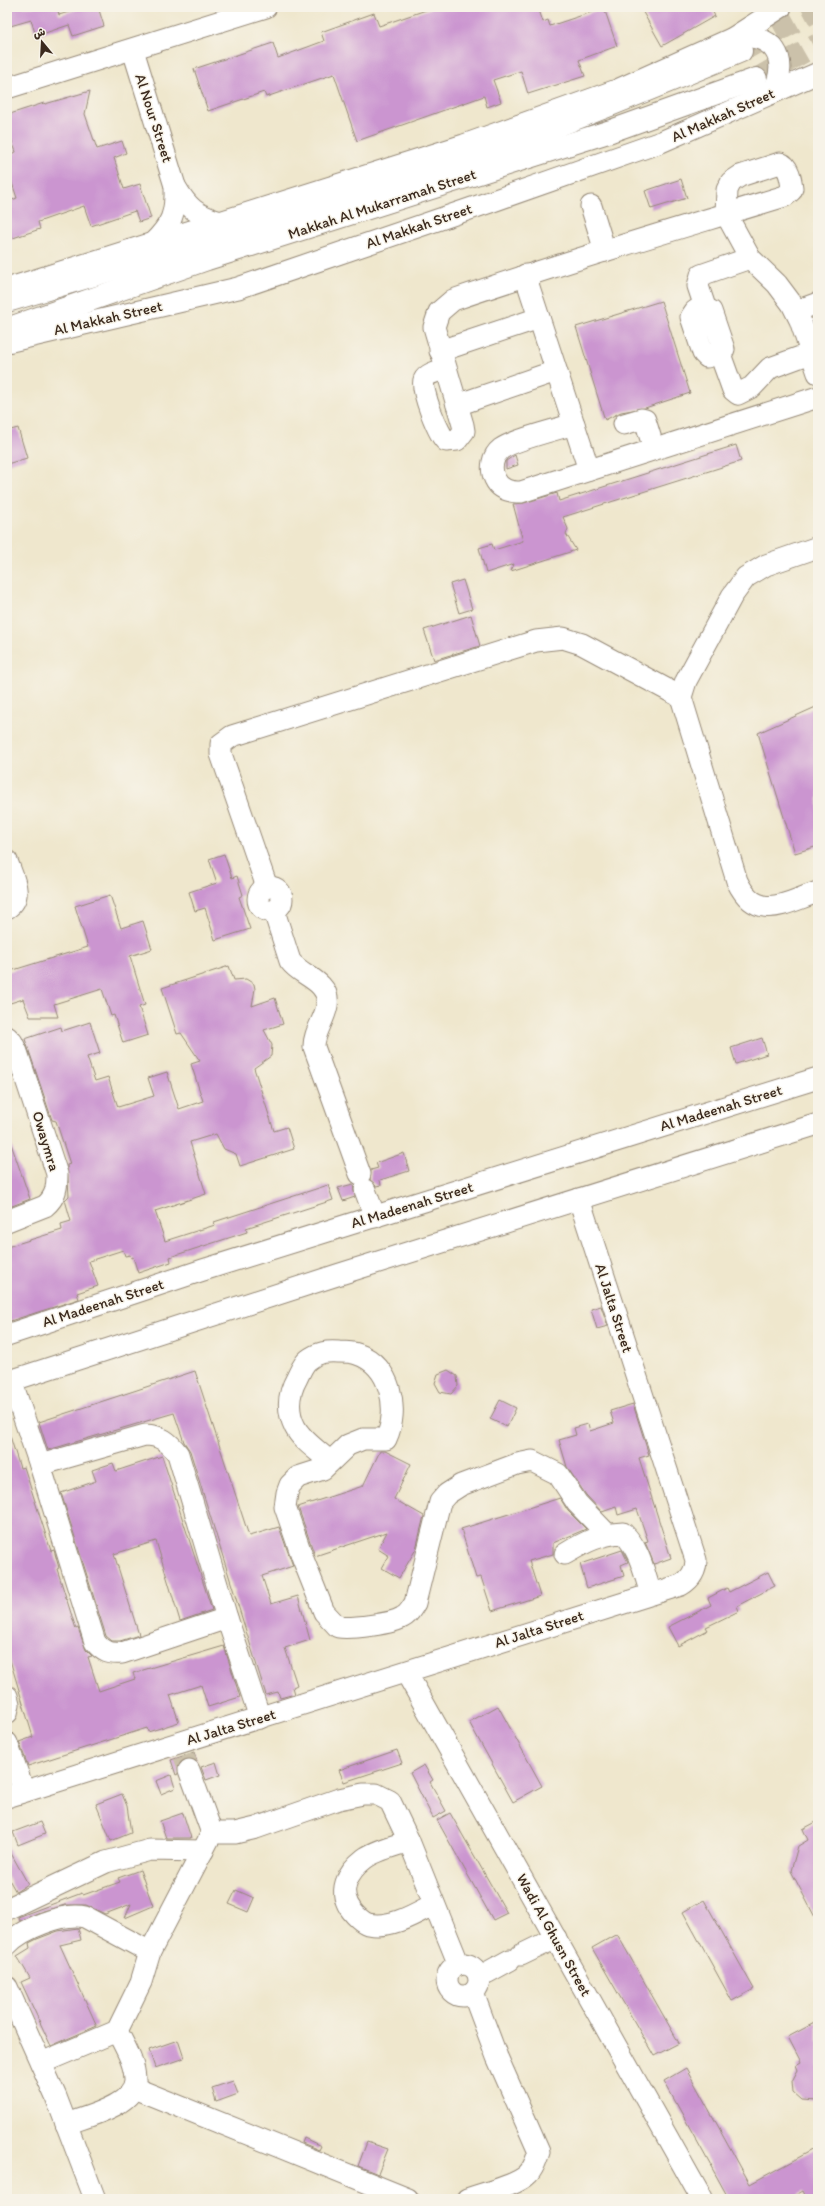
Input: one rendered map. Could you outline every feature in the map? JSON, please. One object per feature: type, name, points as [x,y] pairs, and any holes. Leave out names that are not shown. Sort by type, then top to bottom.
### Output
[{"type":"main road","name":"Makkah Al Mukarramah Street","points":[[7,301],[201,244],[448,165],[603,108],[737,44]]},
{"type":"main road","name":"Makkah Al Mukarramah Street","points":[[7,329],[215,257],[611,131],[764,86]]},
{"type":"street","points":[[7,88],[266,7]]},
{"type":"street","points":[[7,289],[464,145],[617,90],[737,44],[782,7]]},
{"type":"street","points":[[737,44],[746,35],[760,37],[771,45],[778,56],[781,68],[779,82],[764,86]]},
{"type":"street","name":"Al Nour Street","points":[[132,50],[175,186],[186,204],[201,216],[221,222]]},
{"type":"street","name":"Al Makkah Street","points":[[7,342],[238,288],[661,142],[764,86],[818,73]]},
{"type":"street","name":"Al Nour Street","points":[[152,244],[168,228],[176,208],[175,186]]},
{"type":"street","points":[[591,206],[605,251]]},
{"type":"street","points":[[539,318],[443,360],[427,376],[423,384],[439,433],[446,441],[458,440],[464,430],[443,360],[434,327],[436,319],[444,306],[453,300],[525,275],[726,214],[750,258],[777,284],[796,311],[818,373]]},
{"type":"street","points":[[750,258],[701,275],[698,286],[705,307],[698,308],[692,314],[692,317],[704,355],[709,357],[720,354],[733,390],[738,394],[752,387],[770,368],[811,353]]},
{"type":"street","points":[[525,275],[589,470]]},
{"type":"street","points":[[796,311],[818,303]]},
{"type":"street","points":[[457,405],[556,371]]},
{"type":"street","points":[[574,424],[502,448],[494,460],[493,474],[500,486],[506,490],[521,492],[818,397]]},
{"type":"street","points":[[624,424],[639,419],[645,420],[654,449]]},
{"type":"street","points":[[818,547],[766,565],[746,577],[732,596],[686,681],[681,697],[735,874],[743,894],[752,903],[763,907],[774,907],[818,892]]},
{"type":"street","points":[[375,1217],[314,1047],[316,1032],[327,1009],[326,993],[322,986],[295,968],[290,961],[274,911],[282,904],[281,893],[277,889],[267,887],[221,754],[221,744],[232,736],[536,641],[553,638],[563,638],[582,644],[681,697]]},
{"type":"street","points":[[7,861],[17,893],[15,902],[7,908]]},
{"type":"street","name":"Owaymra","points":[[7,1037],[12,1042],[17,1052],[57,1174],[57,1187],[50,1202],[46,1206],[7,1221]]},
{"type":"street","name":"Al Madeenah Street","points":[[7,1336],[203,1270],[818,1078]]},
{"type":"street","points":[[227,1618],[122,1653],[108,1653],[103,1651],[95,1642],[40,1465],[9,1381],[818,1124]]},
{"type":"street","name":"Al Jalta Street","points":[[16,1794],[185,1756],[260,1718],[688,1581],[696,1567],[696,1560],[579,1199]]},
{"type":"street","points":[[330,1462],[302,1437],[296,1428],[290,1410],[289,1398],[293,1385],[307,1361],[318,1353],[325,1351],[357,1354],[380,1371],[389,1386],[393,1405],[393,1421],[386,1438],[356,1441],[348,1445],[330,1462],[322,1468],[298,1477],[290,1485],[285,1507],[303,1559],[324,1612],[338,1627],[349,1629],[401,1618],[410,1612],[414,1603],[440,1502],[447,1494],[461,1485],[517,1464],[532,1461],[558,1474],[577,1503],[606,1534]]},
{"type":"street","points":[[40,1465],[145,1435],[156,1435],[170,1444],[178,1454],[227,1618],[260,1718]]},
{"type":"street","points":[[565,1554],[589,1540],[606,1534],[623,1533],[631,1540],[639,1556],[651,1594]]},
{"type":"street","name":"Wadi Al Ghusn Street","points":[[406,1672],[702,2199]]},
{"type":"street","points":[[7,1696],[9,1704],[7,1713]]},
{"type":"street","points":[[7,1743],[16,1794]]},
{"type":"street","points":[[41,2063],[117,2032],[142,1982],[150,1952],[207,1842],[185,1756]]},
{"type":"street","points":[[7,1909],[106,1862],[150,1850],[207,1842],[256,1828],[340,1799],[376,1794],[390,1801],[409,1842],[459,1965]]},
{"type":"street","points":[[409,1842],[366,1858],[351,1870],[344,1888],[347,1905],[356,1916],[367,1924],[378,1924],[395,1922],[434,1904]]},
{"type":"street","points":[[7,1945],[26,1931],[58,1918],[74,1915],[85,1917],[150,1952]]},
{"type":"street","points":[[467,2199],[518,2181],[527,2175],[534,2166],[538,2152],[497,2057],[476,1985],[472,1967],[459,1965],[450,1972],[448,1984],[455,1994],[461,1996],[476,1985],[515,1958],[556,1938]]},
{"type":"street","points":[[7,1987],[41,2063],[95,2199]]},
{"type":"street","points":[[66,2124],[117,2105],[134,2088],[135,2081],[133,2066],[117,2032]]},
{"type":"street","points":[[134,2088],[408,2199]]},
{"type":"building","points":[[7,7],[61,7],[61,10],[58,11],[59,15],[85,7],[98,7],[104,26],[73,36],[69,25],[36,36],[31,20],[7,27]]},
{"type":"building","points":[[435,7],[538,7],[543,22],[548,20],[550,26],[604,8],[617,46],[579,60],[585,76],[528,94],[521,71],[493,80],[501,102],[487,107],[484,96],[357,141],[334,74],[266,97],[264,92],[208,111],[194,69],[273,43],[278,58],[324,41],[321,32],[374,13],[379,26]]},
{"type":"building","points":[[640,7],[710,7],[715,16],[662,46]]},
{"type":"building","points":[[90,91],[85,114],[97,149],[122,141],[126,153],[114,158],[124,189],[140,184],[151,218],[139,222],[135,211],[91,226],[84,206],[38,222],[40,229],[7,240],[7,202],[17,198],[7,168],[7,155],[16,152],[7,127],[7,115],[44,103],[45,104]]},
{"type":"building","points":[[681,179],[687,198],[651,209],[645,191]]},
{"type":"building","points":[[661,301],[690,393],[645,408],[621,412],[605,420],[576,327]]},
{"type":"building","points":[[18,428],[27,458],[7,464],[7,431]]},
{"type":"building","points":[[736,445],[741,461],[563,517],[568,529],[566,534],[576,550],[511,571],[514,564],[486,573],[479,548],[492,544],[494,550],[523,541],[513,504],[524,503],[557,493],[559,501]]},
{"type":"building","points":[[515,455],[518,465],[506,469],[506,461]]},
{"type":"building","points":[[463,580],[472,609],[459,613],[450,584]]},
{"type":"building","points":[[471,615],[480,646],[434,660],[424,630]]},
{"type":"building","points":[[818,706],[818,846],[795,853],[758,733]]},
{"type":"building","points":[[224,854],[232,878],[237,876],[243,895],[239,897],[250,929],[215,940],[205,908],[195,911],[189,892],[217,883],[209,859]]},
{"type":"building","points":[[110,895],[121,928],[143,921],[152,949],[130,956],[145,1005],[139,1007],[148,1035],[123,1043],[114,1015],[111,1016],[102,989],[54,1004],[58,1017],[30,1017],[23,999],[7,1004],[7,972],[88,947],[75,906]]},
{"type":"building","points":[[229,966],[234,980],[246,979],[254,984],[255,989],[252,1006],[275,998],[283,1024],[264,1030],[272,1045],[271,1056],[254,1068],[274,1131],[287,1127],[294,1149],[240,1166],[236,1154],[224,1149],[216,1134],[190,1142],[206,1194],[155,1211],[165,1241],[215,1225],[214,1222],[328,1185],[333,1200],[246,1228],[247,1232],[170,1257],[171,1262],[138,1273],[133,1257],[131,1258],[130,1255],[125,1256],[123,1250],[89,1261],[98,1286],[77,1293],[79,1299],[7,1322],[7,1247],[62,1230],[61,1224],[71,1221],[65,1200],[69,1196],[67,1165],[70,1164],[56,1121],[52,1120],[25,1039],[61,1027],[62,1031],[90,1022],[100,1053],[87,1057],[95,1081],[108,1077],[118,1107],[154,1096],[148,1078],[167,1072],[179,1109],[203,1101],[191,1064],[200,1061],[181,1033],[177,1034],[162,988]]},
{"type":"building","points":[[762,1038],[767,1054],[736,1064],[731,1048]]},
{"type":"building","points":[[7,1141],[10,1141],[30,1199],[7,1208]]},
{"type":"building","points":[[404,1153],[409,1171],[380,1180],[381,1185],[376,1186],[370,1180],[371,1170],[378,1168],[376,1163]]},
{"type":"building","points":[[353,1184],[355,1197],[343,1201],[338,1188]]},
{"type":"building","points":[[601,1306],[608,1326],[597,1329],[591,1309]]},
{"type":"building","points":[[448,1370],[457,1376],[458,1386],[451,1394],[440,1392],[435,1383],[438,1374]]},
{"type":"building","points":[[195,1371],[249,1536],[279,1527],[293,1566],[262,1576],[271,1604],[298,1596],[310,1640],[285,1648],[297,1685],[293,1687],[295,1694],[280,1698],[278,1692],[266,1695],[190,1451],[184,1442],[174,1413],[48,1450],[39,1422]]},
{"type":"building","points":[[500,1400],[516,1408],[507,1427],[490,1419]]},
{"type":"building","points":[[633,1404],[649,1455],[639,1458],[671,1558],[654,1564],[645,1542],[648,1541],[637,1509],[618,1515],[616,1507],[602,1512],[586,1495],[567,1467],[559,1440],[576,1435],[574,1428],[588,1424],[590,1431],[614,1423],[610,1411]]},
{"type":"building","points":[[7,1436],[10,1436],[20,1468],[24,1467],[51,1551],[54,1550],[59,1568],[57,1569],[76,1629],[78,1628],[86,1650],[92,1656],[88,1657],[99,1691],[135,1679],[133,1673],[224,1646],[240,1697],[208,1707],[201,1685],[170,1695],[179,1722],[148,1732],[147,1728],[28,1766],[19,1742],[33,1737],[7,1650]]},
{"type":"building","points":[[380,1451],[385,1451],[411,1464],[394,1499],[424,1516],[416,1549],[399,1578],[382,1568],[389,1556],[378,1549],[387,1532],[315,1556],[298,1507],[363,1486]]},
{"type":"building","points":[[162,1456],[212,1610],[180,1621],[156,1541],[114,1554],[139,1635],[120,1641],[112,1641],[106,1636],[61,1493],[96,1481],[92,1470],[113,1463],[116,1471]]},
{"type":"building","points":[[560,1498],[568,1511],[586,1529],[553,1543],[553,1554],[529,1561],[540,1596],[492,1611],[481,1577],[476,1578],[461,1529]]},
{"type":"building","points":[[622,1550],[628,1562],[621,1565],[624,1576],[587,1588],[580,1564]]},
{"type":"building","points":[[768,1572],[775,1586],[737,1606],[739,1611],[706,1627],[708,1630],[678,1646],[668,1627],[711,1605],[708,1598],[727,1588],[729,1592]]},
{"type":"building","points":[[498,1706],[542,1786],[513,1802],[469,1722]]},
{"type":"building","points":[[397,1750],[402,1763],[344,1782],[339,1770]]},
{"type":"building","points":[[194,1752],[197,1761],[191,1758],[185,1759],[180,1763],[178,1774],[176,1775],[171,1760]]},
{"type":"building","points":[[216,1762],[220,1775],[206,1780],[201,1767]]},
{"type":"building","points":[[424,1765],[433,1780],[430,1782],[446,1811],[433,1818],[410,1773]]},
{"type":"building","points":[[171,1775],[175,1788],[161,1794],[156,1781]]},
{"type":"building","points":[[122,1794],[127,1806],[131,1833],[111,1841],[96,1804]]},
{"type":"building","points":[[183,1813],[191,1838],[166,1838],[160,1821]]},
{"type":"building","points":[[450,1813],[507,1913],[493,1920],[437,1820]]},
{"type":"building","points":[[818,1821],[818,1923],[791,1871],[798,1846],[808,1840],[803,1829]]},
{"type":"building","points":[[40,1822],[45,1834],[18,1845],[13,1832]]},
{"type":"building","points":[[7,1846],[28,1884],[16,1892],[7,1876]]},
{"type":"building","points":[[140,1870],[153,1906],[125,1918],[131,1904],[105,1914],[86,1905],[65,1905],[40,1912],[20,1921],[18,1917],[82,1893],[83,1895],[120,1882],[118,1878]]},
{"type":"building","points":[[236,1890],[254,1898],[248,1912],[229,1904]]},
{"type":"building","points":[[704,1900],[754,1989],[732,2001],[683,1912]]},
{"type":"building","points":[[78,1928],[81,1940],[60,1945],[97,2026],[51,2046],[21,1982],[30,1978],[17,1956],[30,1948],[29,1943],[37,1939],[58,1931]]},
{"type":"building","points":[[617,1934],[679,2043],[654,2056],[592,1948]]},
{"type":"building","points":[[818,2021],[818,2101],[802,2100],[793,2092],[792,2081],[798,2070],[796,2065],[801,2062],[788,2037]]},
{"type":"building","points":[[178,2040],[184,2058],[155,2068],[149,2050]]},
{"type":"building","points":[[686,2068],[750,2184],[818,2147],[818,2199],[807,2199],[803,2191],[789,2199],[729,2199],[664,2081]]},
{"type":"building","points":[[233,2081],[238,2094],[216,2102],[212,2088]]},
{"type":"building","points":[[304,2138],[321,2146],[319,2150],[302,2143]]},
{"type":"building","points":[[367,2142],[388,2149],[378,2174],[358,2166]]},
{"type":"tunnel","points":[[747,48],[818,9]]},
{"type":"tunnel","points":[[756,79],[818,44]]},
{"type":"tunnel","points":[[184,1756],[189,1770]]}]
